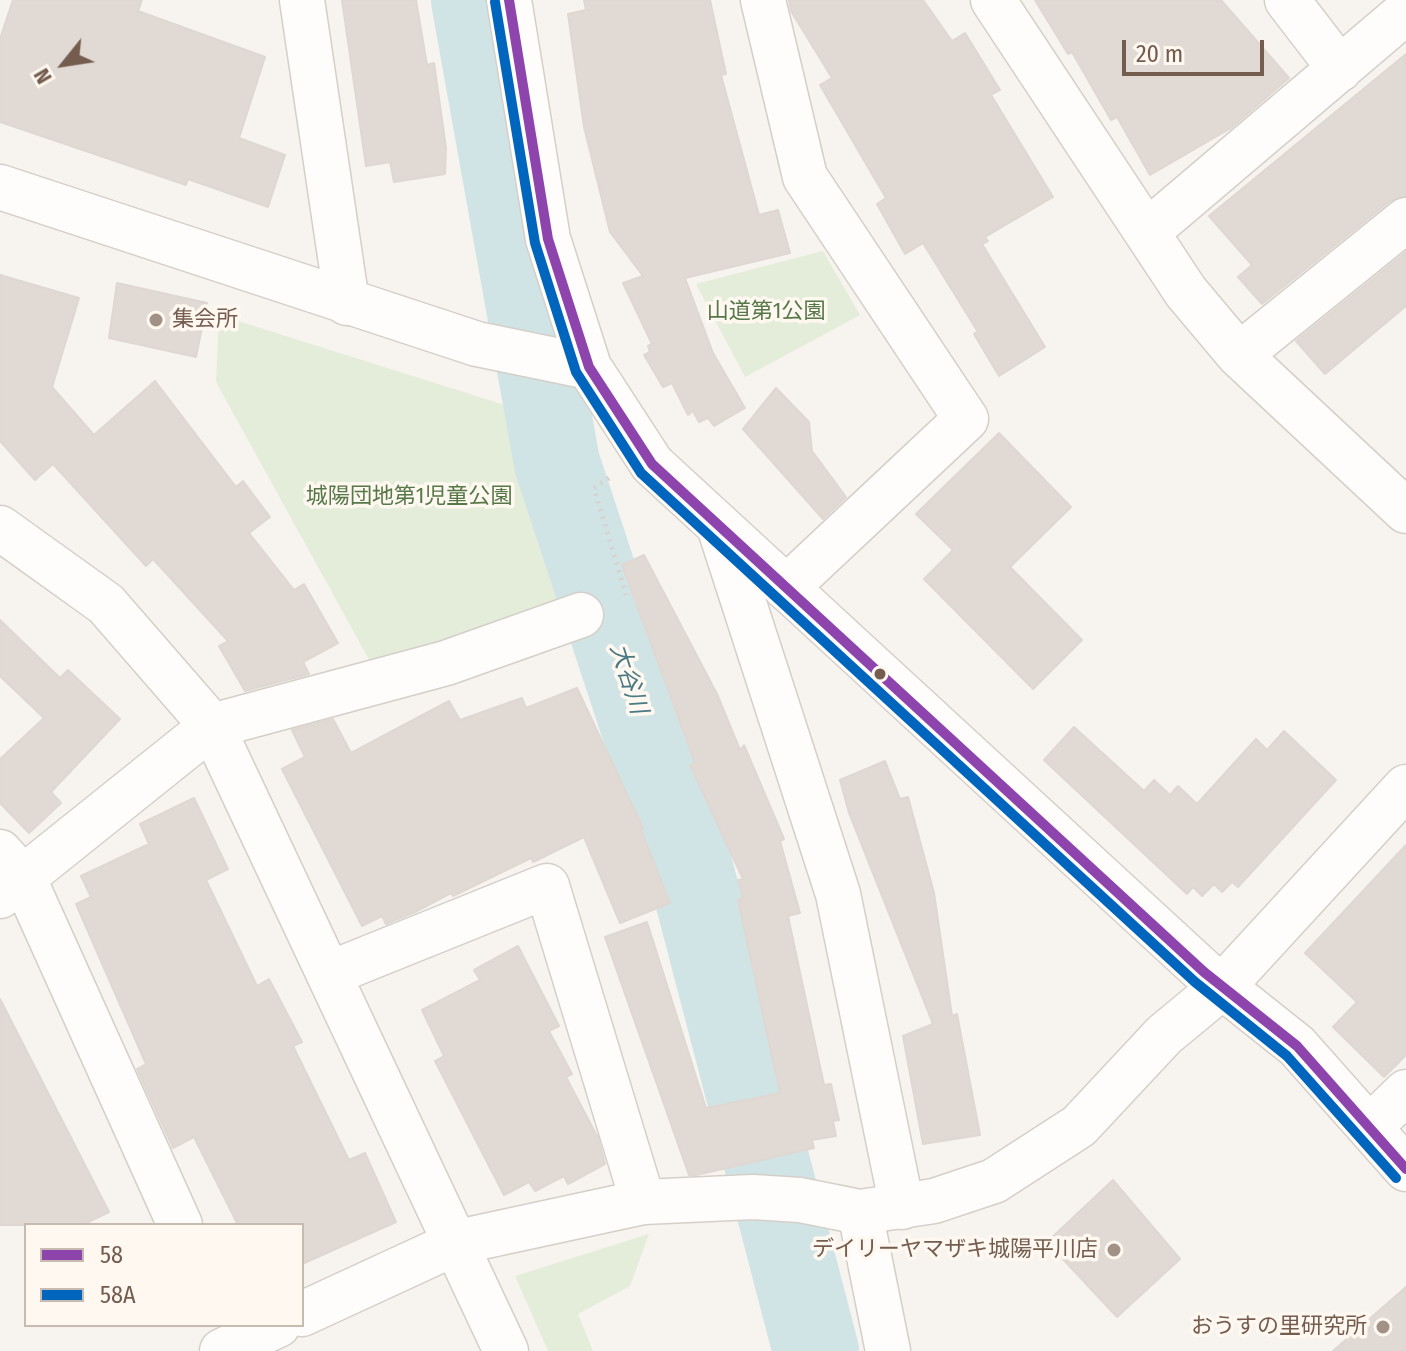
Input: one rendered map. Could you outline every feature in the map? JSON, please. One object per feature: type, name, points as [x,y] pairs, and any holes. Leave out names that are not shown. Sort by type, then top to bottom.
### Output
[{"type":"street","points":[[302,0],[347,303]]},
{"type":"street","points":[[509,0],[548,239],[576,364],[652,464],[1222,987],[1297,1046],[1406,1169]]},
{"type":"street","points":[[763,0],[805,177],[966,419],[786,588]]},
{"type":"street","points":[[993,0],[1186,292],[1239,355],[1406,511]]},
{"type":"street","points":[[1287,0],[1340,69]]},
{"type":"street","points":[[1147,232],[1406,12]]},
{"type":"street","points":[[0,187],[477,344],[576,364]]},
{"type":"street","points":[[1239,355],[1406,220]]},
{"type":"street","points":[[719,526],[838,894],[881,1210],[888,1351]]},
{"type":"street","points":[[0,528],[106,604],[212,726],[458,1242],[506,1351]]},
{"type":"street","points":[[179,1223],[8,876],[212,726],[446,663],[581,615]]},
{"type":"street","points":[[304,1313],[458,1242],[643,1202],[753,1197],[881,1210],[994,1181],[1079,1126],[1164,1035],[1222,987],[1406,787]]},
{"type":"street","points":[[331,973],[547,886],[643,1202]]},
{"type":"street","points":[[1370,1127],[1406,1092]]},
{"type":"street","points":[[230,1343],[273,1327]]},
{"type":"path","points":[[612,475],[594,488],[627,599]]},
{"type":"green space","name":"山道第1公園","points":[[823,251],[860,315],[745,377],[696,284]]},
{"type":"green space","name":"城陽団地第1児童公園","points":[[219,315],[511,407],[517,464],[561,603],[372,665],[216,382]]},
{"type":"green space","points":[[649,1234],[630,1286],[578,1314],[593,1351],[548,1351],[515,1276]]},
{"type":"building","points":[[13,0],[142,0],[138,11],[265,57],[239,138],[285,155],[268,207],[188,179],[186,185],[0,122],[0,39]]},
{"type":"building","points":[[342,0],[416,0],[427,65],[434,63],[446,148],[445,174],[394,182],[390,162],[366,166]]},
{"type":"building","points":[[584,0],[710,0],[726,74],[721,75],[759,215],[778,210],[790,253],[685,278],[713,353],[745,408],[714,426],[708,418],[699,422],[693,411],[688,415],[672,383],[663,387],[644,355],[650,352],[648,346],[652,344],[623,283],[643,276],[610,232],[584,127],[568,14],[586,10]]},
{"type":"building","points":[[789,0],[923,0],[952,41],[965,33],[1000,90],[991,95],[1053,197],[985,237],[988,241],[982,244],[1045,347],[999,376],[974,334],[978,332],[923,243],[905,254],[877,204],[886,198],[820,85],[832,78],[791,11]]},
{"type":"building","points":[[1035,0],[1221,0],[1289,78],[1231,128],[1150,175],[1117,117],[1111,120],[1072,52],[1068,54]]},
{"type":"building","points":[[1406,54],[1406,196],[1390,201],[1262,304],[1238,277],[1252,265],[1209,216]]},
{"type":"building","points":[[1406,252],[1406,306],[1325,374],[1296,341]]},
{"type":"building","points":[[0,275],[79,298],[52,387],[94,435],[155,381],[236,487],[243,481],[270,517],[249,533],[294,590],[304,584],[338,643],[303,662],[309,674],[245,691],[219,646],[228,641],[153,559],[146,566],[53,464],[35,480],[0,441]]},
{"type":"building","name":"集会所","points":[[117,283],[207,303],[196,357],[109,338]]},
{"type":"building","points":[[776,388],[809,422],[812,451],[846,497],[823,519],[743,429]]},
{"type":"building","points":[[999,433],[1071,507],[1010,567],[1082,640],[1033,689],[924,579],[953,550],[916,514]]},
{"type":"building","points":[[644,555],[717,694],[740,750],[744,745],[784,839],[780,841],[800,913],[788,916],[824,1085],[831,1084],[839,1120],[833,1121],[836,1136],[812,1140],[814,1148],[696,1175],[689,1175],[605,937],[647,922],[706,1108],[780,1093],[738,900],[743,898],[738,880],[743,879],[690,765],[695,763],[622,565]]},
{"type":"building","points":[[0,620],[60,678],[68,670],[120,719],[51,792],[61,803],[29,833],[0,803],[0,759],[44,718],[0,676]]},
{"type":"building","points":[[577,688],[643,828],[641,830],[670,903],[620,923],[584,837],[386,924],[382,916],[362,926],[282,769],[305,757],[292,730],[333,719],[351,753],[449,701],[460,720],[522,698],[526,708]]},
{"type":"building","points":[[1074,727],[1144,791],[1154,780],[1170,795],[1178,786],[1197,804],[1256,739],[1267,750],[1284,731],[1336,780],[1238,887],[1232,882],[1222,892],[1214,884],[1202,896],[1193,887],[1187,894],[1044,760]]},
{"type":"building","points":[[885,761],[900,799],[908,797],[934,893],[952,1016],[957,1014],[980,1135],[923,1144],[903,1036],[933,1024],[849,813],[840,780]]},
{"type":"building","points":[[194,798],[228,869],[206,880],[257,986],[269,979],[302,1042],[293,1046],[349,1160],[365,1153],[396,1222],[304,1263],[304,1223],[237,1223],[194,1137],[173,1148],[137,1069],[146,1064],[76,904],[91,897],[81,876],[149,844],[140,824]]},
{"type":"building","points":[[1406,845],[1406,1055],[1384,1077],[1333,1027],[1357,1002],[1305,953]]},
{"type":"building","points":[[518,946],[559,1026],[549,1031],[572,1074],[566,1077],[598,1138],[605,1164],[568,1184],[564,1176],[535,1191],[529,1182],[504,1195],[435,1061],[444,1056],[422,1010],[480,980],[474,970]]},
{"type":"building","points":[[0,999],[109,1212],[86,1223],[0,1225]]},
{"type":"building","name":"デイリーヤマザキ城陽平川店","points":[[1113,1180],[1180,1259],[1117,1317],[1047,1242]]},
{"type":"building","name":"おうすの里研究所","points":[[1406,1287],[1406,1351],[1333,1351]]},
{"type":"waterway","name":"大谷川","points":[[474,0],[557,463],[689,864],[816,1351]]},
{"type":"transit line","name":"58","points":[[509,0],[548,239],[589,367],[652,464],[1204,972],[1297,1046],[1406,1169]]},
{"type":"transit line","name":"58A","points":[[495,2],[535,243],[576,372],[641,473],[1195,982],[1287,1056],[1396,1178]]},
{"type":"place","name":"集会所","points":[[156,320]]},
{"type":"place","name":"デイリーヤマザキ城陽平川店","points":[[1114,1250]]},
{"type":"place","name":"おうすの里研究所","points":[[1383,1327]]}]
